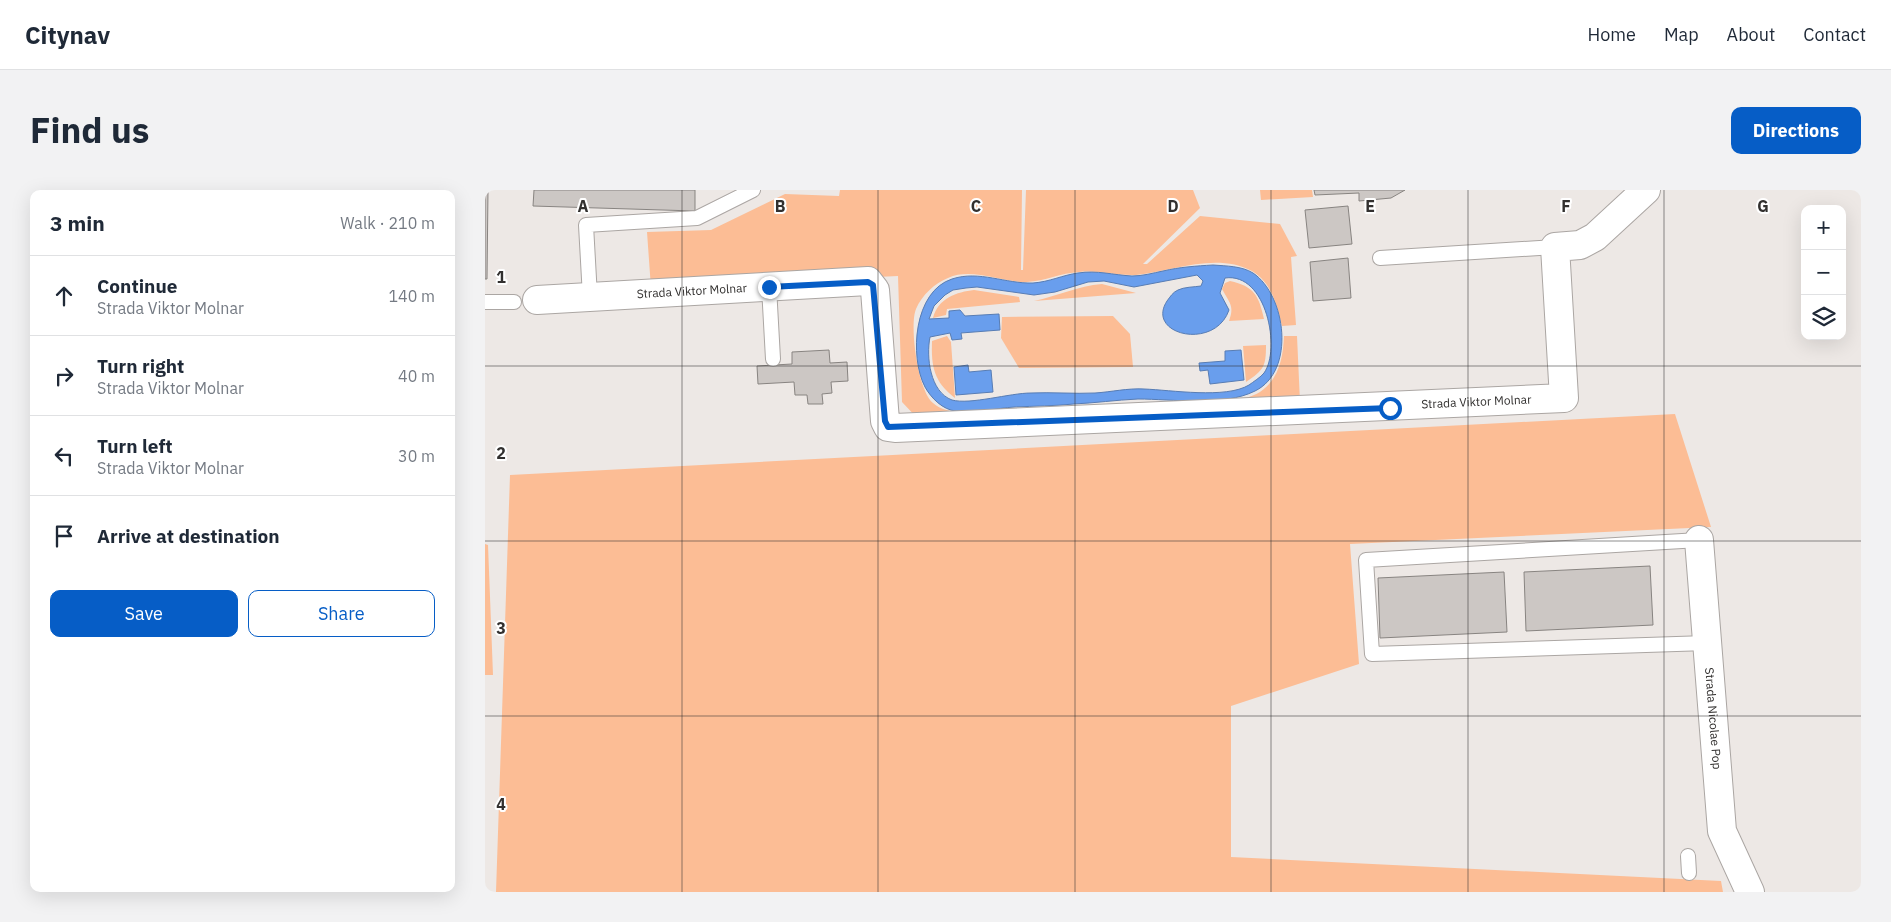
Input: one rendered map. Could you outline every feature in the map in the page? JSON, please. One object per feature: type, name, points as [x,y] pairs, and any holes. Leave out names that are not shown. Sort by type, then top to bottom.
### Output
[{"type":"street","points":[[1555,247],[1580,245],[1595,237],[1646,190]]},
{"type":"street","name":"Strada Viktor Molnar","points":[[526,301],[868,282],[873,285],[885,421],[888,427],[1390,408],[1564,398],[1555,247]]},
{"type":"street","name":"Strada Nicolae Pop","points":[[1699,540],[1722,831],[1750,892]]},
{"type":"lane","points":[[590,297],[586,225],[697,218],[753,190]]},
{"type":"lane","points":[[1380,258],[1555,247]]},
{"type":"lane","points":[[769,287],[773,358]]},
{"type":"lane","name":"Strada Viktor Molnar","points":[[485,302],[526,301]]},
{"type":"lane","points":[[1699,540],[1367,560],[1372,654],[1707,646]]},
{"type":"lane","points":[[1678,652],[1707,646]]},
{"type":"lane","points":[[1688,856],[1689,873]]},
{"type":"shaded area","points":[[840,190],[1022,190],[1021,270],[1023,270],[1026,190],[1193,190],[1200,208],[1143,264],[1147,264],[1200,216],[1280,224],[1297,256],[1291,257],[1296,325],[1282,326],[1273,295],[1259,276],[1252,271],[1224,263],[1194,264],[1136,275],[1079,272],[1027,282],[977,275],[958,275],[938,283],[925,294],[916,309],[914,317],[914,343],[919,372],[928,396],[939,407],[961,414],[919,420],[902,402],[898,276],[651,288],[647,232],[711,230],[785,194],[839,196]]},
{"type":"shaded area","points":[[1260,190],[1312,190],[1313,197],[1261,200]]},
{"type":"shaded area","points":[[1230,281],[1245,286],[1254,293],[1260,304],[1264,319],[1229,321],[1231,308],[1222,289],[1225,283]]},
{"type":"shaded area","points":[[1102,284],[1136,293],[1034,301],[1084,287]]},
{"type":"shaded area","points":[[974,290],[1019,297],[1020,302],[947,309],[946,315],[933,318],[939,305],[949,297],[961,292]]},
{"type":"shaded area","points":[[1113,316],[1130,334],[1133,367],[1019,368],[1001,338],[1002,317]]},
{"type":"shaded area","points":[[947,336],[951,342],[955,398],[938,380],[932,359],[932,341]]},
{"type":"shaded area","points":[[1284,336],[1297,336],[1300,402],[1224,405],[1260,392],[1272,381],[1281,360]]},
{"type":"shaded area","points":[[1266,345],[1263,367],[1246,382],[1243,346]]},
{"type":"shaded area","points":[[1675,414],[1711,527],[1350,544],[1359,664],[1231,706],[1231,857],[1721,881],[1723,892],[496,892],[510,475]]},
{"type":"shaded area","points":[[485,544],[488,545],[493,675],[485,675]]},
{"type":"water","points":[[1213,265],[1244,269],[1253,273],[1264,284],[1273,298],[1279,315],[1282,333],[1281,351],[1277,367],[1268,381],[1255,391],[1242,396],[1213,401],[1138,399],[963,412],[942,406],[925,387],[917,359],[916,342],[918,326],[929,297],[939,286],[952,279],[972,276],[1033,283],[1085,272],[1136,276],[1188,267]],"holes":[[[1197,275],[1203,281],[1201,286],[1183,288],[1176,291],[1167,301],[1163,313],[1165,323],[1173,330],[1185,334],[1197,334],[1210,331],[1221,323],[1229,310],[1220,293],[1225,278],[1239,279],[1251,287],[1260,299],[1267,315],[1271,348],[1269,362],[1261,376],[1249,385],[1239,389],[1213,393],[1138,389],[1095,393],[1031,393],[960,401],[952,400],[945,396],[934,382],[929,364],[930,337],[950,333],[952,340],[962,339],[961,333],[1000,330],[999,314],[965,316],[960,310],[949,311],[949,318],[929,319],[934,306],[953,290],[977,287],[1034,295],[1055,292],[1088,282],[1104,281],[1134,287]]]},
{"type":"water","points":[[1241,350],[1244,380],[1210,384],[1208,370],[1200,371],[1199,363],[1225,361],[1225,351]]},
{"type":"water","points":[[968,365],[969,372],[991,370],[993,392],[956,395],[954,367]]},
{"type":"building","points":[[485,190],[488,190],[487,279],[485,279]]},
{"type":"building","points":[[534,190],[695,190],[695,211],[533,206]]},
{"type":"building","points":[[1314,190],[1405,190],[1391,198],[1359,201],[1359,193],[1315,195]]},
{"type":"building","points":[[1348,206],[1352,244],[1309,248],[1305,210]]},
{"type":"building","points":[[1348,258],[1351,298],[1313,301],[1310,262]]},
{"type":"building","points":[[829,350],[830,363],[847,362],[848,381],[831,382],[832,393],[822,394],[823,404],[808,404],[807,395],[795,395],[794,382],[758,384],[757,366],[792,364],[792,352]]},
{"type":"building","points":[[1650,566],[1653,625],[1526,631],[1524,572]]},
{"type":"building","points":[[1504,572],[1507,632],[1380,638],[1378,578]]},
{"type":"route","points":[[769,287],[868,282],[873,285],[875,290],[885,421],[888,427],[1390,408]]}]
